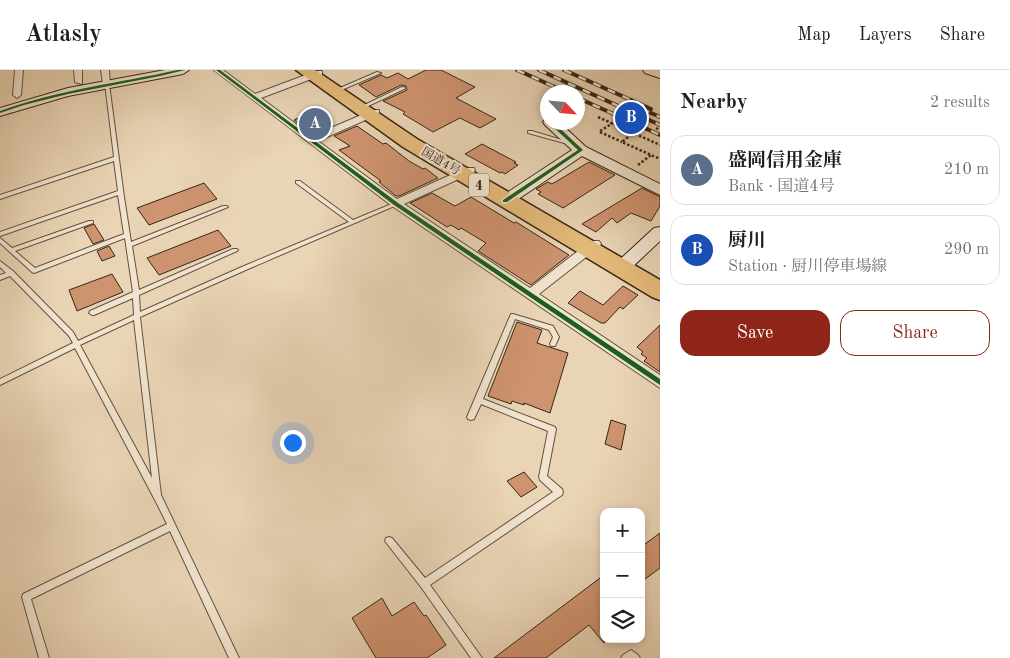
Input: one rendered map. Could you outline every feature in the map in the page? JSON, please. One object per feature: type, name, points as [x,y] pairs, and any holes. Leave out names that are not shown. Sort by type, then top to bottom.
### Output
[{"type":"highway","name":"国道4号","points":[[312,72],[368,110],[410,143],[466,172],[592,246],[624,265],[660,291]]},
{"type":"highway","name":"国道4号","points":[[624,265],[660,281]]},
{"type":"street","points":[[18,95],[19,70]]},
{"type":"street","points":[[78,70],[79,82]]},
{"type":"street","points":[[106,70],[107,84]]},
{"type":"street","points":[[218,70],[396,204],[660,382]]},
{"type":"street","points":[[649,70],[660,74]]},
{"type":"street","points":[[0,112],[33,101],[175,71]]},
{"type":"street","points":[[254,97],[312,72]]},
{"type":"street","points":[[312,140],[368,110]]},
{"type":"street","points":[[559,130],[577,147],[660,190]]},
{"type":"street","points":[[509,198],[577,147]]},
{"type":"street","points":[[396,204],[466,172]]},
{"type":"street","points":[[624,265],[660,232]]},
{"type":"street","points":[[530,295],[592,246]]},
{"type":"lane","points":[[338,90],[379,73]]},
{"type":"lane","points":[[107,84],[120,192],[136,293],[137,317],[159,499]]},
{"type":"lane","points":[[368,110],[404,88]]},
{"type":"lane","points":[[530,132],[577,147]]},
{"type":"lane","points":[[0,197],[117,158]]},
{"type":"lane","points":[[298,182],[353,222]]},
{"type":"lane","points":[[0,234],[120,192]]},
{"type":"lane","points":[[0,382],[75,344],[396,204]]},
{"type":"lane","points":[[129,245],[225,207]]},
{"type":"lane","points":[[11,250],[90,222]]},
{"type":"lane","points":[[0,240],[34,271],[127,235]]},
{"type":"lane","points":[[92,313],[236,250]]},
{"type":"lane","points":[[0,263],[72,334],[75,344],[159,499],[234,658]]},
{"type":"lane","points":[[0,278],[11,273]]},
{"type":"lane","points":[[471,417],[513,316],[551,328],[556,337],[553,344]]},
{"type":"lane","points":[[424,584],[558,492],[543,477],[552,430],[479,400]]},
{"type":"lane","points":[[44,658],[26,597],[172,526]]},
{"type":"lane","points":[[389,541],[424,584],[477,658]]},
{"type":"lane","points":[[626,658],[631,655],[635,658]]},
{"type":"path","points":[[598,117],[660,145]]},
{"type":"path","points":[[612,124],[600,132],[660,159]]},
{"type":"path","points":[[656,128],[660,130]]},
{"type":"path","points":[[622,142],[628,137]]},
{"type":"building","points":[[426,70],[441,70],[475,87],[456,98],[496,119],[480,128],[460,118],[433,132],[403,114],[405,112],[383,101],[407,90],[406,86],[401,85],[376,97],[359,85],[381,75],[387,78],[398,73],[408,79]]},
{"type":"building","points":[[313,112],[332,125],[312,134],[294,120]]},
{"type":"building","points":[[357,126],[438,178],[396,196],[379,182],[381,181],[339,150],[350,146],[334,136]]},
{"type":"building","points":[[482,144],[516,162],[514,163],[518,165],[505,174],[500,173],[465,154]]},
{"type":"building","points":[[589,162],[615,175],[563,208],[538,194],[541,192],[536,189],[548,182],[552,184]]},
{"type":"building","points":[[204,183],[217,199],[149,225],[137,208]]},
{"type":"building","points":[[642,188],[660,197],[660,206],[651,221],[631,213],[617,223],[612,218],[596,232],[582,224]]},
{"type":"building","points":[[432,193],[455,206],[471,197],[569,255],[531,285],[478,251],[486,243],[461,228],[459,230],[451,225],[447,227],[410,203]]},
{"type":"building","points":[[94,224],[104,240],[93,244],[84,228]]},
{"type":"building","points":[[218,230],[231,246],[159,275],[147,258]]},
{"type":"building","points":[[109,246],[115,256],[102,261],[97,251]]},
{"type":"building","points":[[112,274],[123,292],[77,311],[69,290]]},
{"type":"building","points":[[623,286],[638,295],[623,309],[620,307],[605,323],[601,323],[568,303],[580,291],[603,305]]},
{"type":"building","points":[[517,322],[542,330],[537,343],[568,353],[550,413],[524,403],[524,405],[512,401],[511,404],[488,396]]},
{"type":"building","points":[[660,325],[660,372],[644,361],[647,358],[641,354],[643,352],[637,347]]},
{"type":"building","points":[[611,420],[626,425],[621,450],[605,444]]},
{"type":"building","points":[[524,472],[537,487],[521,497],[507,481]]},
{"type":"building","points":[[660,533],[660,568],[645,579],[645,553],[645,544]]},
{"type":"building","points":[[600,578],[600,638],[589,625],[546,658],[494,658]]},
{"type":"building","points":[[382,598],[392,616],[414,602],[424,616],[426,615],[446,645],[427,658],[376,658],[352,618]]},
{"type":"railway","points":[[517,70],[550,85]]},
{"type":"railway","points":[[539,70],[660,125]]},
{"type":"railway","points":[[564,70],[651,109]]},
{"type":"railway","points":[[585,101],[660,135]]},
{"type":"railway","points":[[642,109],[660,117]]},
{"type":"cycle path","points":[[0,112],[68,92],[183,70]]},
{"type":"cycle path","points":[[218,70],[396,204],[660,382]]},
{"type":"cycle path","points":[[505,201],[581,150],[559,130]]},
{"type":"place","name":"厨川","points":[[631,118]]},
{"type":"place","name":"盛岡信用金庫","points":[[315,124]]}]
